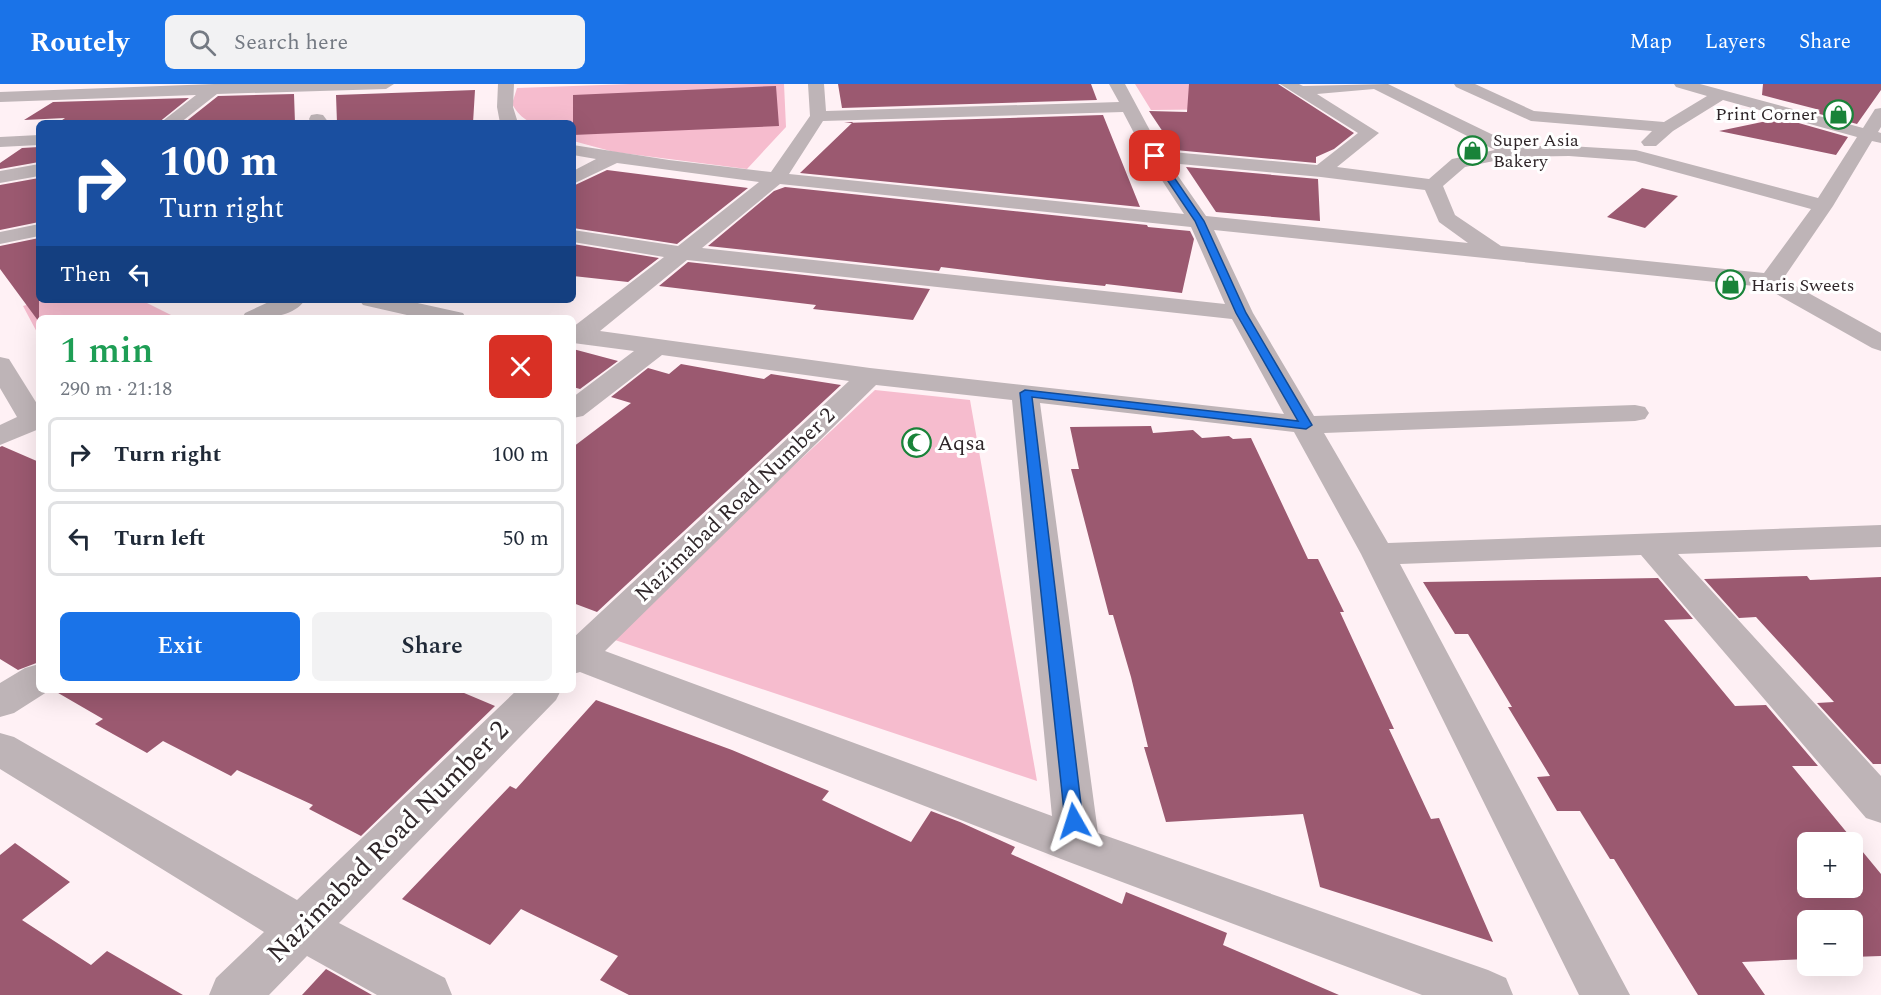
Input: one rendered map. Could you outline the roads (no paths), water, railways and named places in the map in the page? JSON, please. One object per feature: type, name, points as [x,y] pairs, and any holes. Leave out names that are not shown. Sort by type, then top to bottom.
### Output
[{"type":"street","points":[[0,87],[6,84]]},
{"type":"street","points":[[0,97],[386,84]]},
{"type":"street","points":[[506,84],[505,107],[508,120]]},
{"type":"street","points":[[576,336],[776,178],[818,116],[816,84]]},
{"type":"street","points":[[1295,88],[1376,84],[1513,152]]},
{"type":"street","points":[[1462,84],[1530,116],[1667,127]]},
{"type":"street","points":[[1682,84],[1875,136]]},
{"type":"street","points":[[1295,88],[1370,133],[1321,171]]},
{"type":"street","points":[[173,120],[214,89]]},
{"type":"street","points":[[954,93],[962,111]]},
{"type":"street","points":[[1636,156],[1667,127],[1720,94]]},
{"type":"street","points":[[818,116],[962,111],[1123,95],[1155,156],[1199,221],[1241,313],[1378,554],[1605,995]]},
{"type":"street","points":[[1770,281],[1875,136],[1881,113]]},
{"type":"street","points":[[0,142],[36,140]]},
{"type":"street","points":[[576,151],[613,158],[776,178],[1770,281],[1881,343]]},
{"type":"street","points":[[1155,156],[1321,171],[1432,185],[1459,163],[1513,152],[1569,151],[1636,156],[1823,206]]},
{"type":"street","points":[[576,176],[613,158]]},
{"type":"street","points":[[0,177],[36,171]]},
{"type":"street","points":[[1432,185],[1446,218],[1494,252]]},
{"type":"street","points":[[0,238],[36,231]]},
{"type":"street","points":[[576,236],[683,253],[1241,313]]},
{"type":"street","points":[[260,315],[286,303]]},
{"type":"street","points":[[385,303],[440,315]]},
{"type":"street","points":[[576,336],[657,345],[870,376],[1306,425],[1635,413]]},
{"type":"street","points":[[576,408],[657,345]]},
{"type":"street","points":[[0,365],[24,430]]},
{"type":"street","name":"Nazimabad Road Number 2","points":[[576,654],[870,376]]},
{"type":"street","points":[[1025,393],[1077,845]]},
{"type":"street","points":[[1378,554],[1881,536]]},
{"type":"street","points":[[1649,543],[1880,804]]},
{"type":"street","points":[[576,657],[1077,845],[1488,995]]},
{"type":"street","points":[[0,702],[36,680]]},
{"type":"street","name":"Nazimabad Road Number 2","points":[[234,995],[539,693]]},
{"type":"street","points":[[0,749],[301,928],[427,995]]},
{"type":"place","name":"Print Corner","points":[[1838,114]]},
{"type":"place","name":"Super Asia Bakery","points":[[1472,150]]},
{"type":"place","name":"Haris Sweets","points":[[1730,285]]},
{"type":"place","name":"Aqsa","points":[[916,443]]}]
